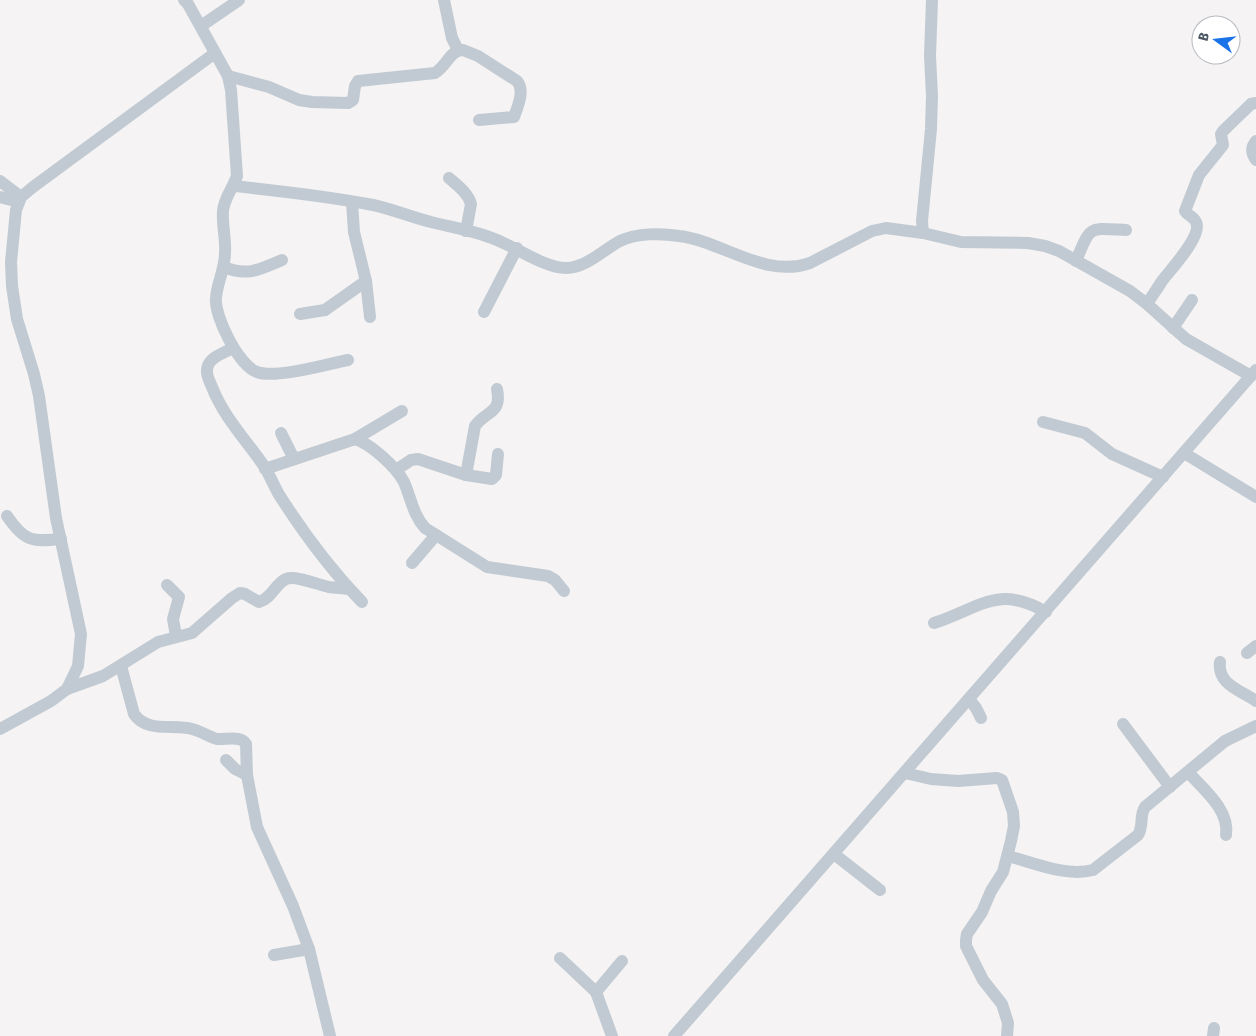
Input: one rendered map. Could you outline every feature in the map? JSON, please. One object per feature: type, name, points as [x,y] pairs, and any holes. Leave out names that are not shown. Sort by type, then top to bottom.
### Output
[{"type":"street","points":[[184,0],[201,26],[228,76],[231,90],[237,176],[234,186],[226,198],[223,211],[226,251],[216,304],[233,348],[245,364],[257,372],[274,374],[348,360]]},
{"type":"street","points":[[201,26],[239,0]]},
{"type":"street","points":[[444,0],[452,38],[458,50]]},
{"type":"street","points":[[923,233],[922,221],[931,129],[930,56],[932,0]]},
{"type":"street","points":[[228,76],[269,86],[299,100],[348,103],[353,100],[355,86],[358,81],[435,73],[441,70],[454,52],[466,50],[518,82],[521,86],[521,94],[514,117],[480,120]]},
{"type":"street","points":[[67,689],[78,666],[81,634],[56,518],[39,396],[17,319],[12,286],[5,261],[16,210],[20,200],[215,53]]},
{"type":"street","points":[[1147,304],[1162,280],[1186,253],[1196,230],[1196,222],[1185,211],[1199,175],[1223,145],[1221,134],[1251,104],[1256,103]]},
{"type":"street","points":[[1256,141],[1252,152],[1256,160]]},
{"type":"street","points":[[449,178],[470,200],[471,204],[466,231]]},
{"type":"street","points":[[0,181],[20,200]]},
{"type":"street","points":[[234,186],[296,193],[374,206],[490,237],[517,248],[549,265],[566,268],[582,265],[620,241],[635,236],[664,234],[681,236],[707,243],[755,261],[786,267],[799,267],[872,231],[886,228],[898,228],[961,242],[1028,243],[1045,246],[1059,251],[1130,291],[1186,339],[1254,373],[674,1036]]},
{"type":"street","points":[[0,197],[20,200]]},
{"type":"street","points":[[352,202],[356,244],[362,261],[370,317]]},
{"type":"street","points":[[1076,261],[1086,236],[1090,232],[1104,229],[1126,230]]},
{"type":"street","points":[[484,312],[517,248]]},
{"type":"street","points":[[224,267],[238,272],[249,272],[282,260]]},
{"type":"street","points":[[300,314],[324,310],[333,306],[366,282]]},
{"type":"street","points":[[1173,328],[1192,300]]},
{"type":"street","points":[[233,348],[211,360],[208,366],[207,374],[217,400],[315,546],[349,589],[362,602]]},
{"type":"street","points":[[466,475],[475,426],[497,406],[499,399],[497,389]]},
{"type":"street","points":[[265,469],[355,439],[402,410]]},
{"type":"street","points":[[1043,422],[1085,434],[1112,454],[1163,477]]},
{"type":"street","points":[[281,433],[294,459]]},
{"type":"street","points":[[355,439],[365,443],[396,470],[403,481],[418,520],[425,528],[487,567],[548,576],[555,580],[564,590]]},
{"type":"street","points":[[1184,453],[1256,497]]},
{"type":"street","points":[[396,470],[411,460],[418,459],[466,475],[492,479],[496,475],[498,454]]},
{"type":"street","points":[[7,516],[22,535],[29,538],[41,541],[61,539]]},
{"type":"street","points":[[412,563],[436,535]]},
{"type":"street","points":[[0,730],[51,701],[67,689],[103,676],[158,642],[192,633],[240,593],[259,602],[264,600],[286,579],[292,577],[331,588],[349,589]]},
{"type":"street","points":[[167,584],[179,597],[173,620],[176,636]]},
{"type":"street","points":[[934,623],[982,603],[1006,598],[1033,604],[1046,612]]},
{"type":"street","points":[[1220,662],[1219,672],[1223,679],[1256,701]]},
{"type":"street","points":[[121,666],[134,714],[138,720],[168,728],[194,730],[216,738],[244,740],[246,744],[247,775],[257,828],[293,906],[309,949],[330,1036]]},
{"type":"street","points":[[970,699],[981,718]]},
{"type":"street","points":[[1123,724],[1170,787]]},
{"type":"street","points":[[1008,856],[1056,870],[1088,872],[1093,870],[1138,835],[1141,830],[1142,812],[1170,787],[1225,741],[1256,726]]},
{"type":"street","points":[[226,760],[235,769],[247,775]]},
{"type":"street","points":[[1188,772],[1219,807],[1227,825],[1226,835]]},
{"type":"street","points":[[905,773],[958,781],[997,778],[1002,780],[1010,799],[1014,826],[1008,856],[1002,872],[982,912],[967,934],[966,940],[966,946],[983,980],[1002,1004],[1008,1023],[1007,1036]]},
{"type":"street","points":[[834,854],[880,890]]},
{"type":"street","points":[[274,955],[309,949]]},
{"type":"street","points":[[560,958],[596,992],[612,1036]]},
{"type":"street","points":[[596,992],[622,961]]}]
